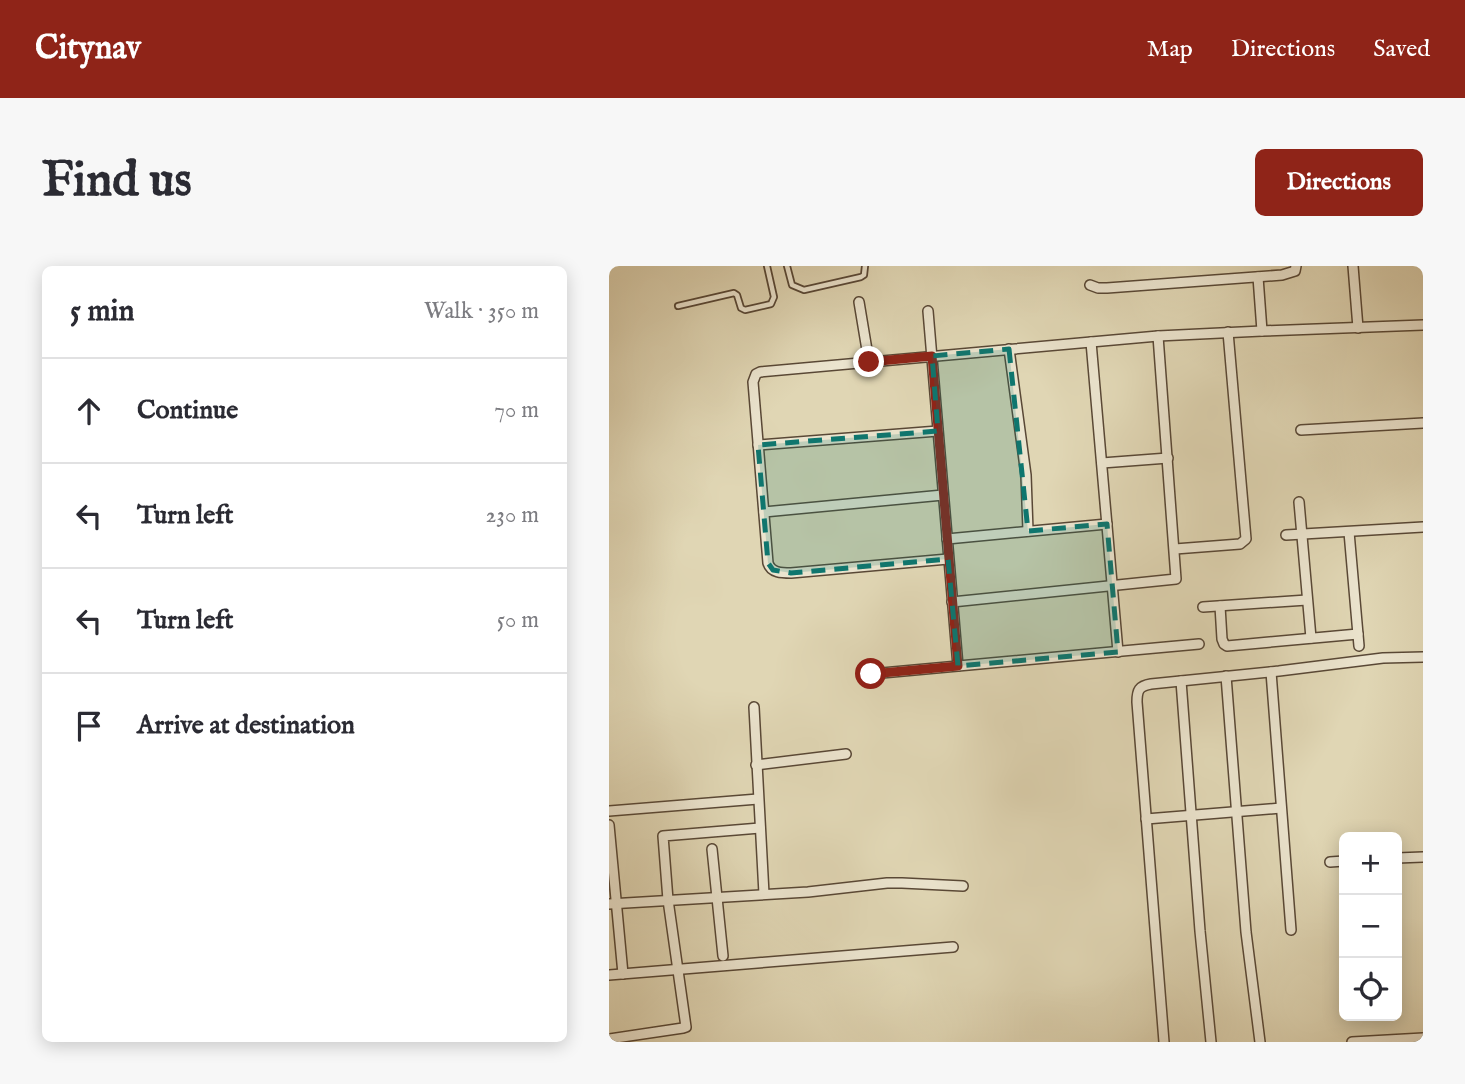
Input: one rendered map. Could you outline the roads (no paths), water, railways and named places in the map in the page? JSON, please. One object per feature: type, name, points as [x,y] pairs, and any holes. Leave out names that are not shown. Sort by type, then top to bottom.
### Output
[{"type":"street","points":[[1090,285],[1107,288],[1258,276],[1290,273],[1295,271],[1296,266]]},
{"type":"street","points":[[1353,266],[1358,328]]},
{"type":"street","points":[[1258,276],[1262,331]]},
{"type":"street","points":[[859,302],[869,362]]},
{"type":"street","points":[[927,311],[958,666]]},
{"type":"street","points":[[949,559],[791,573],[770,568],[753,382],[756,374],[1158,337],[1423,326]]},
{"type":"street","points":[[1175,549],[1241,544],[1246,539],[1228,332]]},
{"type":"street","points":[[952,602],[1175,580],[1177,575],[1158,337]]},
{"type":"street","points":[[1091,342],[1118,652]]},
{"type":"street","points":[[1009,349],[1025,475],[1028,531]]},
{"type":"street","points":[[1301,430],[1423,423]]},
{"type":"street","points":[[758,445],[938,431]]},
{"type":"street","points":[[1102,463],[1168,458]]},
{"type":"street","points":[[764,512],[943,495]]},
{"type":"street","points":[[1299,502],[1311,638]]},
{"type":"street","points":[[947,539],[1107,524]]},
{"type":"street","points":[[1286,535],[1423,527]]},
{"type":"street","points":[[1349,532],[1359,646]]},
{"type":"street","points":[[1203,607],[1307,600]]},
{"type":"street","points":[[1220,606],[1222,639],[1225,645],[1358,634]]},
{"type":"street","points":[[871,674],[1199,644]]},
{"type":"street","points":[[1164,1042],[1137,692],[1140,687],[1383,658],[1423,657]]},
{"type":"street","points":[[1271,672],[1290,930]]},
{"type":"street","points":[[1226,676],[1247,932],[1260,1042]]},
{"type":"street","points":[[1181,681],[1211,1042]]},
{"type":"street","points":[[754,707],[764,894]]},
{"type":"street","points":[[756,765],[846,754]]},
{"type":"street","points":[[609,810],[758,799]]},
{"type":"street","points":[[1146,819],[1281,808]]},
{"type":"street","points":[[609,825],[613,904],[622,974]]},
{"type":"street","points":[[609,1039],[686,1027],[668,900],[663,836],[760,828]]},
{"type":"street","points":[[712,849],[723,956]]},
{"type":"street","points":[[1402,858],[1423,857]]},
{"type":"street","points":[[1330,862],[1339,861]]},
{"type":"street","points":[[613,904],[902,883],[963,886]]},
{"type":"street","points":[[609,975],[953,947]]},
{"type":"street","points":[[1352,1042],[1423,1038]]},
{"type":"lane","points":[[678,306],[734,293],[741,308],[745,310],[769,304],[774,297],[767,266]]},
{"type":"lane","points":[[787,266],[792,285],[804,290],[861,277],[864,275],[865,266]]}]
